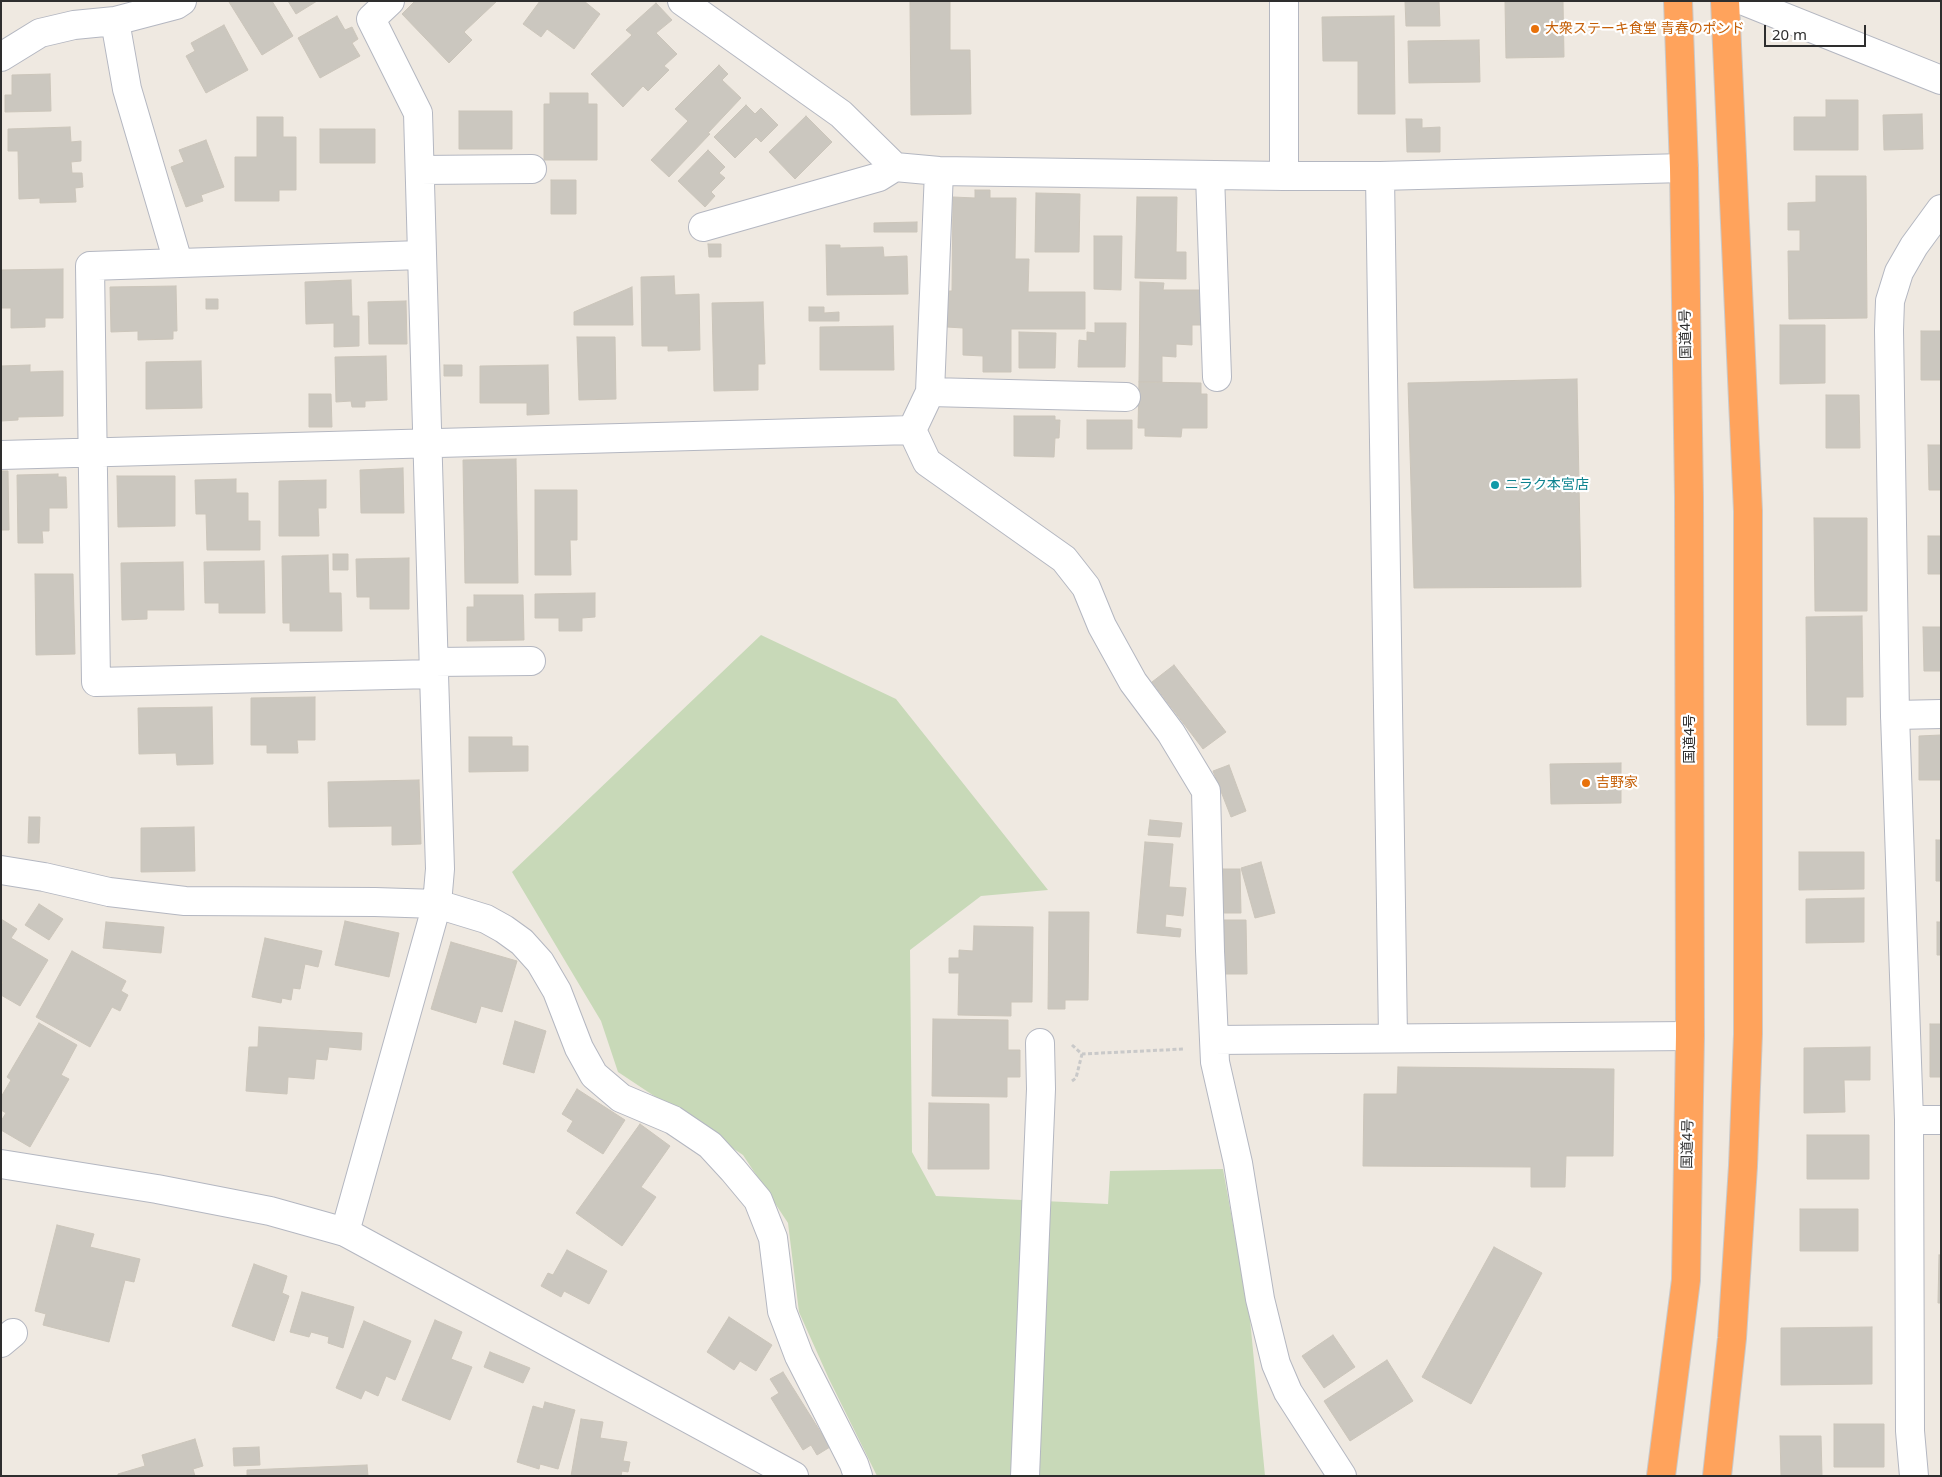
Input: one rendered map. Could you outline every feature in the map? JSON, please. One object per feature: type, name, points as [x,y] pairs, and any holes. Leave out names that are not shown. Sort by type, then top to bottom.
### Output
[{"type":"highway","name":"国道4号","points":[[1661,1476],[1686,1280],[1690,1036],[1689,497],[1684,168],[1678,1]]},
{"type":"highway","points":[[1717,1476],[1732,1338],[1744,1166],[1748,1014],[1748,511],[1725,1]]},
{"type":"street","points":[[1,57],[40,33],[74,25],[115,21],[176,5],[182,1]]},
{"type":"street","points":[[345,1232],[437,904],[440,869],[418,113],[371,19],[390,1]]},
{"type":"street","points":[[682,1],[841,114],[895,167],[939,171],[1284,176],[1380,176],[1684,168]]},
{"type":"street","points":[[1284,1],[1284,176]]},
{"type":"street","points":[[1744,1],[1941,80]]},
{"type":"street","points":[[115,21],[127,89],[178,262]]},
{"type":"street","points":[[703,227],[879,178],[895,167]]},
{"type":"street","points":[[420,170],[532,169]]},
{"type":"street","points":[[912,430],[930,392],[939,171]]},
{"type":"street","points":[[1210,175],[1217,377]]},
{"type":"street","points":[[1380,176],[1393,1038]]},
{"type":"street","points":[[1914,1476],[1910,1431],[1909,1120],[1896,715],[1889,369],[1890,301],[1900,272],[1914,246],[1941,209]]},
{"type":"street","points":[[422,255],[90,266],[96,682],[434,668],[531,661]]},
{"type":"street","points":[[930,392],[1126,397]]},
{"type":"street","points":[[1,455],[912,430]]},
{"type":"street","points":[[912,430],[927,462],[1064,559],[1086,587],[1102,626],[1133,682],[1171,733],[1206,791],[1215,1062],[1238,1164],[1260,1299],[1276,1364],[1288,1392],[1342,1476]]},
{"type":"street","points":[[1896,715],[1941,714]]},
{"type":"street","points":[[1,870],[44,877],[108,892],[185,901],[437,904],[486,919],[504,929],[522,942],[540,962],[557,991],[579,1048],[594,1075],[621,1098],[673,1120],[710,1145],[734,1170],[758,1200],[773,1238],[782,1311],[799,1356],[854,1464],[858,1476]]},
{"type":"street","points":[[1214,1044],[1393,1038],[1690,1036]]},
{"type":"street","points":[[1025,1476],[1042,1089],[1040,1043]]},
{"type":"street","points":[[1909,1120],[1941,1120]]},
{"type":"street","points":[[1,1164],[157,1189],[270,1211],[345,1232],[794,1476]]},
{"type":"path","points":[[1040,1043],[1068,1041],[1082,1054],[1214,1044]]},
{"type":"green space","points":[[761,635],[896,699],[1048,890],[981,896],[910,950],[912,1152],[936,1196],[1108,1204],[1110,1171],[1223,1169],[1250,1319],[1265,1476],[877,1476],[829,1379],[799,1312],[788,1223],[743,1155],[618,1072],[601,1021],[512,872]]},
{"type":"building","points":[[272,1],[293,36],[262,55],[229,2]]},
{"type":"building","points":[[288,1],[317,1],[296,14]]},
{"type":"building","points":[[415,1],[497,1],[464,32],[472,40],[449,63],[402,14]]},
{"type":"building","points":[[540,1],[584,1],[600,14],[574,49],[547,29],[541,37],[523,24]]},
{"type":"building","points":[[910,1],[950,1],[950,50],[970,50],[971,114],[911,115]]},
{"type":"building","points":[[1405,1],[1439,1],[1440,26],[1406,26]]},
{"type":"building","name":"大衆ステーキ食堂 青春のポンド","points":[[1505,1],[1563,1],[1564,57],[1506,58]]},
{"type":"building","points":[[656,3],[672,20],[656,33],[677,54],[664,66],[669,70],[648,91],[643,86],[623,107],[591,74],[632,35],[626,30]]},
{"type":"building","points":[[337,16],[345,30],[352,27],[358,39],[352,43],[360,56],[320,78],[298,38]]},
{"type":"building","points":[[1394,16],[1395,114],[1358,114],[1358,61],[1323,61],[1322,17]]},
{"type":"building","points":[[224,25],[248,70],[206,93],[186,56],[195,51],[191,43]]},
{"type":"building","points":[[1479,40],[1480,82],[1409,83],[1408,41]]},
{"type":"building","points":[[719,65],[728,74],[722,80],[741,98],[669,177],[651,160],[688,121],[675,109]]},
{"type":"building","points":[[50,74],[51,111],[5,112],[5,95],[12,95],[12,75]]},
{"type":"building","points":[[550,93],[588,93],[588,104],[597,104],[597,160],[544,160],[544,104],[550,104]]},
{"type":"building","points":[[1826,100],[1858,100],[1858,150],[1794,150],[1794,117],[1826,117]]},
{"type":"building","points":[[746,105],[755,114],[761,108],[778,125],[761,142],[756,137],[735,158],[714,137]]},
{"type":"building","points":[[459,111],[512,111],[512,149],[459,149]]},
{"type":"building","points":[[1922,114],[1923,149],[1884,150],[1883,115]]},
{"type":"building","points":[[806,116],[832,142],[795,179],[769,152]]},
{"type":"building","points":[[257,117],[283,117],[283,137],[296,137],[296,190],[279,190],[279,201],[235,201],[235,157],[257,157]]},
{"type":"building","points":[[1406,119],[1422,119],[1422,128],[1440,127],[1440,152],[1407,152]]},
{"type":"building","points":[[70,127],[71,142],[81,141],[81,161],[71,162],[72,173],[82,173],[83,187],[75,188],[76,202],[40,203],[40,198],[19,199],[18,151],[8,151],[8,129]]},
{"type":"building","points":[[320,129],[375,129],[375,163],[320,163]]},
{"type":"building","points":[[206,140],[224,187],[201,195],[203,201],[186,207],[171,167],[184,162],[179,150]]},
{"type":"building","points":[[708,150],[725,167],[719,173],[725,178],[711,192],[715,196],[705,207],[678,181]]},
{"type":"building","points":[[1816,176],[1866,176],[1867,318],[1789,319],[1788,251],[1800,251],[1800,230],[1788,230],[1788,203],[1816,202]]},
{"type":"building","points":[[551,180],[576,180],[576,214],[551,214]]},
{"type":"building","points":[[975,190],[990,190],[990,198],[1016,198],[1015,259],[1029,259],[1028,292],[1085,292],[1085,329],[1011,329],[1011,372],[983,372],[983,356],[963,355],[963,328],[947,327],[948,291],[952,291],[953,197],[975,198]]},
{"type":"building","points":[[1036,193],[1080,194],[1079,252],[1035,252]]},
{"type":"building","points":[[1137,197],[1177,197],[1176,252],[1186,252],[1186,279],[1135,278]]},
{"type":"building","points":[[917,222],[917,232],[874,232],[874,223]]},
{"type":"building","points":[[1094,236],[1122,236],[1121,290],[1094,289]]},
{"type":"building","points":[[708,244],[721,244],[721,257],[709,257]]},
{"type":"building","points":[[826,245],[840,245],[840,248],[883,247],[884,257],[907,256],[908,294],[827,295]]},
{"type":"building","points":[[63,269],[63,318],[45,318],[45,327],[11,328],[11,308],[1,308],[1,270]]},
{"type":"building","points":[[674,276],[675,295],[699,294],[700,350],[668,351],[668,346],[642,346],[641,277]]},
{"type":"building","points":[[351,280],[352,316],[359,316],[359,346],[334,347],[334,323],[306,324],[305,282]]},
{"type":"building","points":[[1140,282],[1164,283],[1163,290],[1202,290],[1202,325],[1192,325],[1192,345],[1176,344],[1176,357],[1162,356],[1162,382],[1139,382]]},
{"type":"building","points":[[176,286],[177,331],[173,331],[173,339],[138,340],[138,331],[111,332],[110,287]]},
{"type":"building","points":[[632,287],[633,325],[574,325],[574,312]]},
{"type":"building","points":[[206,299],[218,299],[218,309],[206,309]]},
{"type":"building","points":[[406,301],[407,344],[369,344],[368,302]]},
{"type":"building","points":[[763,302],[765,364],[758,364],[758,390],[714,391],[712,303]]},
{"type":"building","points":[[809,307],[824,307],[824,313],[839,312],[839,321],[809,321]]},
{"type":"building","points":[[1095,323],[1126,323],[1125,367],[1078,367],[1079,340],[1087,341],[1087,332],[1095,333]]},
{"type":"building","points":[[1780,325],[1825,325],[1825,383],[1780,384]]},
{"type":"building","points":[[893,326],[894,370],[820,370],[820,327]]},
{"type":"building","points":[[1921,331],[1941,331],[1941,380],[1921,380]]},
{"type":"building","points":[[1019,332],[1056,333],[1055,368],[1019,368]]},
{"type":"building","points":[[577,337],[615,337],[616,399],[579,400]]},
{"type":"building","points":[[386,356],[387,400],[365,401],[365,407],[352,407],[351,401],[336,402],[335,357]]},
{"type":"building","points":[[201,361],[202,408],[146,409],[146,362]]},
{"type":"building","points":[[30,365],[30,372],[63,371],[63,416],[18,417],[18,420],[1,421],[1,366]]},
{"type":"building","points":[[444,365],[462,365],[462,376],[444,376]]},
{"type":"building","points":[[548,365],[549,414],[527,415],[527,403],[480,403],[480,366]]},
{"type":"building","name":"ニラク本宮店","points":[[1577,379],[1581,587],[1414,588],[1408,383]]},
{"type":"building","points":[[1139,382],[1201,383],[1201,394],[1207,394],[1207,428],[1182,428],[1181,437],[1145,436],[1145,428],[1138,428]]},
{"type":"building","points":[[309,394],[331,394],[332,427],[309,427]]},
{"type":"building","points":[[1826,395],[1859,395],[1860,448],[1826,448]]},
{"type":"building","points":[[1014,416],[1055,416],[1055,420],[1060,420],[1059,438],[1055,438],[1054,457],[1014,456]]},
{"type":"building","points":[[1087,420],[1132,420],[1132,449],[1087,449]]},
{"type":"building","points":[[1928,445],[1941,445],[1941,490],[1929,490]]},
{"type":"building","points":[[516,459],[518,583],[465,583],[463,460]]},
{"type":"building","points":[[403,468],[404,513],[361,513],[360,470]]},
{"type":"building","points":[[1,471],[8,471],[9,530],[1,530]]},
{"type":"building","points":[[58,474],[58,477],[66,477],[67,508],[49,508],[49,531],[42,531],[43,543],[18,543],[17,475]]},
{"type":"building","points":[[117,476],[175,476],[175,526],[118,527]]},
{"type":"building","points":[[236,479],[236,493],[248,493],[248,521],[260,521],[260,550],[207,550],[206,514],[196,514],[195,480]]},
{"type":"building","points":[[326,480],[326,508],[318,508],[319,536],[279,536],[279,481]]},
{"type":"building","points":[[535,490],[577,490],[577,540],[570,540],[571,575],[535,575]]},
{"type":"building","points":[[1814,518],[1867,518],[1867,611],[1815,611]]},
{"type":"building","points":[[1928,536],[1941,536],[1941,574],[1928,574]]},
{"type":"building","points":[[333,554],[348,554],[348,570],[333,570]]},
{"type":"building","points":[[328,555],[329,593],[341,593],[342,631],[290,631],[290,623],[283,623],[282,556]]},
{"type":"building","points":[[409,558],[409,609],[370,609],[370,597],[357,597],[356,559]]},
{"type":"building","points":[[264,561],[265,613],[219,613],[219,603],[205,603],[204,562]]},
{"type":"building","points":[[183,562],[184,610],[147,610],[147,619],[122,620],[121,563]]},
{"type":"building","points":[[35,574],[73,574],[75,654],[36,655]]},
{"type":"building","points":[[595,593],[595,617],[582,618],[582,631],[559,631],[559,618],[535,618],[535,594]]},
{"type":"building","points":[[474,595],[523,595],[524,640],[467,641],[467,607],[474,607]]},
{"type":"building","points":[[1862,616],[1863,697],[1846,697],[1846,725],[1807,725],[1806,617]]},
{"type":"building","points":[[1923,627],[1941,627],[1941,671],[1924,671]]},
{"type":"building","points":[[1174,665],[1226,732],[1203,749],[1152,682]]},
{"type":"building","points":[[315,697],[315,740],[297,740],[298,753],[267,753],[267,745],[251,745],[251,698]]},
{"type":"building","points":[[212,707],[213,764],[177,765],[176,753],[139,754],[138,708]]},
{"type":"building","points":[[1941,735],[1941,780],[1919,780],[1919,736]]},
{"type":"building","points":[[469,737],[512,737],[512,746],[528,746],[528,771],[469,772]]},
{"type":"building","name":"吉野家","points":[[1621,763],[1621,803],[1551,804],[1550,764]]},
{"type":"building","points":[[1229,765],[1246,811],[1231,817],[1213,771]]},
{"type":"building","points":[[419,780],[421,844],[392,845],[392,826],[329,827],[328,782]]},
{"type":"building","points":[[29,817],[40,817],[39,843],[28,843]]},
{"type":"building","points":[[1150,820],[1182,823],[1180,837],[1148,835]]},
{"type":"building","points":[[194,827],[195,871],[141,872],[141,828]]},
{"type":"building","points":[[1936,840],[1941,840],[1941,881],[1936,881]]},
{"type":"building","points":[[1145,842],[1173,844],[1169,887],[1186,888],[1183,916],[1166,914],[1165,927],[1181,929],[1180,937],[1137,933]]},
{"type":"building","points":[[1799,852],[1864,852],[1864,889],[1799,890]]},
{"type":"building","points":[[1261,862],[1275,913],[1255,918],[1241,868]]},
{"type":"building","points":[[1223,869],[1240,869],[1241,913],[1223,913]]},
{"type":"building","points":[[1864,898],[1864,942],[1806,943],[1806,899]]},
{"type":"building","points":[[39,904],[63,919],[49,940],[25,925]]},
{"type":"building","points":[[1049,912],[1089,912],[1088,1000],[1065,1000],[1065,1009],[1048,1009]]},
{"type":"building","points":[[1,919],[17,929],[11,938],[48,960],[20,1006],[1,995],[3,982],[1,981]]},
{"type":"building","points":[[1223,920],[1246,920],[1247,974],[1224,974]]},
{"type":"building","points":[[345,921],[399,933],[389,977],[335,965]]},
{"type":"building","points":[[106,922],[164,927],[161,953],[103,948]]},
{"type":"building","points":[[1937,922],[1941,922],[1941,955],[1937,955]]},
{"type":"building","points":[[974,926],[1033,927],[1032,1002],[1011,1002],[1011,1016],[958,1015],[959,973],[949,973],[949,958],[959,958],[959,950],[973,951]]},
{"type":"building","points":[[265,938],[322,951],[318,967],[305,964],[300,989],[293,988],[291,1000],[282,998],[281,1003],[252,997]]},
{"type":"building","points":[[451,942],[517,961],[502,1012],[481,1006],[476,1023],[431,1009]]},
{"type":"building","points":[[72,951],[126,981],[121,991],[128,995],[120,1011],[112,1007],[90,1047],[36,1017]]},
{"type":"building","points":[[933,1019],[1008,1020],[1008,1050],[1020,1050],[1020,1077],[1007,1077],[1007,1097],[932,1096]]},
{"type":"building","points":[[515,1021],[546,1031],[534,1073],[503,1064]]},
{"type":"building","points":[[39,1023],[77,1045],[61,1075],[69,1079],[30,1147],[1,1130],[1,1121],[6,1113],[1,1110],[1,1097],[11,1080],[7,1077]]},
{"type":"building","points":[[1930,1024],[1941,1024],[1941,1077],[1930,1077]]},
{"type":"building","points":[[259,1027],[362,1033],[361,1050],[329,1047],[327,1060],[316,1059],[314,1079],[288,1077],[287,1094],[246,1091],[249,1047],[258,1047]]},
{"type":"building","points":[[1870,1047],[1870,1080],[1844,1080],[1845,1112],[1804,1113],[1804,1048]]},
{"type":"building","points":[[1398,1067],[1614,1069],[1613,1156],[1566,1156],[1565,1187],[1531,1187],[1531,1167],[1363,1166],[1364,1094],[1397,1094]]},
{"type":"building","points":[[577,1089],[625,1120],[603,1154],[567,1131],[573,1121],[562,1114]]},
{"type":"building","points":[[929,1103],[989,1104],[989,1169],[928,1169]]},
{"type":"building","points":[[640,1124],[670,1146],[641,1187],[656,1197],[622,1246],[576,1213]]},
{"type":"building","points":[[1807,1135],[1869,1135],[1869,1179],[1807,1179]]},
{"type":"building","points":[[1800,1209],[1858,1209],[1858,1251],[1800,1251]]},
{"type":"building","points":[[57,1225],[94,1234],[90,1247],[140,1259],[134,1282],[125,1280],[109,1342],[43,1325],[46,1314],[35,1311]]},
{"type":"building","points":[[1494,1247],[1542,1273],[1471,1404],[1422,1377]]},
{"type":"building","points":[[567,1250],[607,1271],[589,1304],[564,1291],[561,1297],[541,1286],[548,1273],[553,1275]]},
{"type":"building","points":[[1939,1255],[1941,1255],[1941,1303],[1938,1303]]},
{"type":"building","points":[[254,1264],[287,1276],[282,1293],[289,1296],[274,1341],[232,1326]]},
{"type":"building","points":[[302,1292],[354,1307],[343,1348],[328,1343],[329,1337],[311,1332],[309,1337],[290,1332]]},
{"type":"building","points":[[729,1317],[772,1345],[756,1371],[740,1361],[734,1370],[707,1352]]},
{"type":"building","points":[[435,1320],[462,1332],[451,1359],[472,1367],[450,1420],[402,1400]]},
{"type":"building","points":[[364,1321],[411,1341],[395,1380],[386,1376],[378,1396],[365,1390],[361,1399],[336,1388]]},
{"type":"building","points":[[1872,1327],[1872,1384],[1781,1385],[1781,1328]]},
{"type":"building","points":[[1333,1335],[1355,1367],[1324,1388],[1302,1356]]},
{"type":"building","points":[[490,1352],[530,1368],[523,1383],[484,1367]]},
{"type":"building","points":[[1387,1360],[1413,1401],[1350,1441],[1324,1401]]},
{"type":"building","points":[[783,1372],[830,1447],[817,1455],[811,1445],[803,1450],[771,1398],[779,1393],[770,1379]]},
{"type":"building","points":[[545,1402],[575,1410],[558,1469],[540,1464],[539,1469],[517,1462],[533,1406],[543,1409]]},
{"type":"building","points":[[581,1419],[603,1422],[600,1438],[627,1442],[623,1461],[630,1462],[628,1472],[622,1471],[621,1476],[571,1476]]},
{"type":"building","points":[[1834,1424],[1884,1424],[1884,1467],[1834,1467]]},
{"type":"building","points":[[1780,1436],[1821,1436],[1822,1476],[1781,1476]]},
{"type":"building","points":[[195,1439],[203,1466],[193,1469],[195,1476],[118,1476],[118,1474],[145,1466],[142,1455]]},
{"type":"building","points":[[259,1447],[260,1465],[234,1466],[233,1448]]},
{"type":"building","points":[[367,1465],[368,1476],[247,1476],[247,1470]]},
{"type":"place","name":"大衆ステーキ食堂 青春のポンド","points":[[1535,29]]},
{"type":"place","name":"ニラク本宮店","points":[[1495,485]]},
{"type":"place","name":"吉野家","points":[[1586,783]]}]
